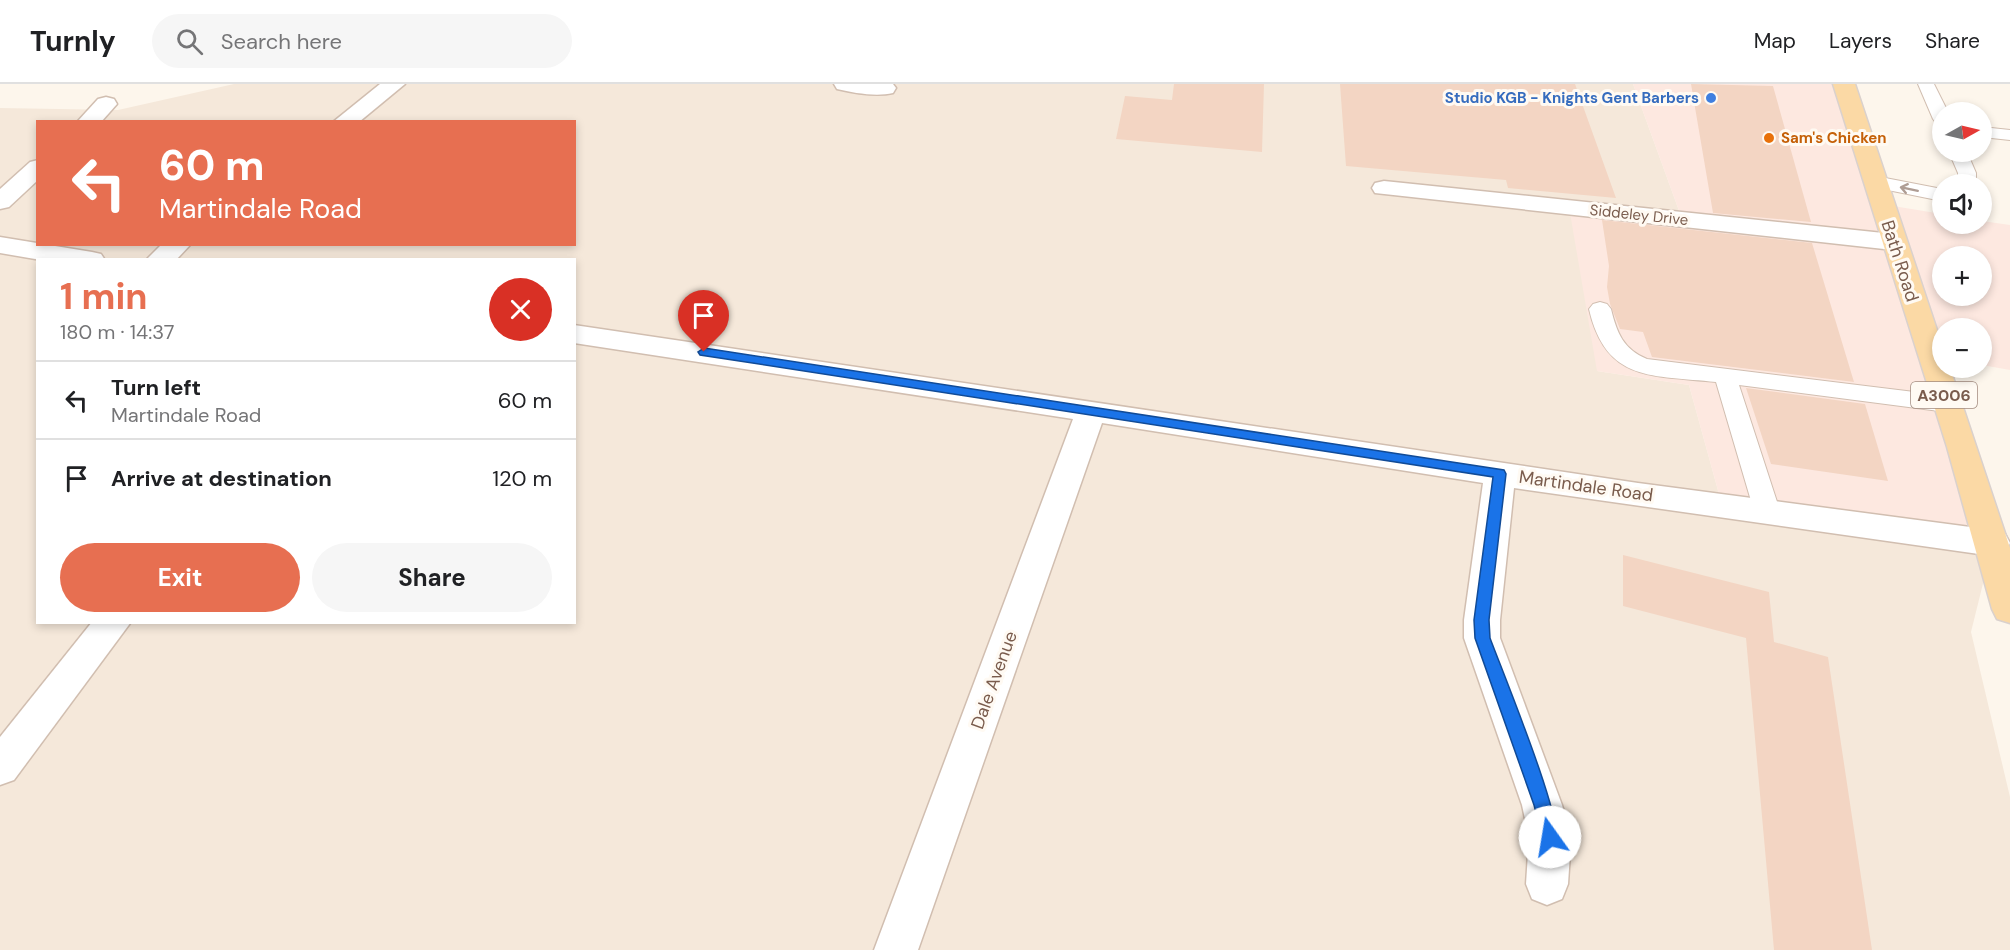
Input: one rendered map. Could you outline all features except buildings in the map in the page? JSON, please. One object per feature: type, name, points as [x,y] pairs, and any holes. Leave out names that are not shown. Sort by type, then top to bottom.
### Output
[{"type":"main road","name":"Bath Road","points":[[1844,84],[1893,242],[1993,543],[2010,609]]},
{"type":"street","points":[[347,120],[394,84]]},
{"type":"street","points":[[846,84],[885,88]]},
{"type":"street","points":[[90,120],[106,104]]},
{"type":"street","points":[[0,202],[36,169]]},
{"type":"street","name":"Siddeley Drive","points":[[1384,188],[1893,242]]},
{"type":"street","points":[[0,244],[80,258]]},
{"type":"street","points":[[162,258],[176,246]]},
{"type":"street","name":"Martindale Road","points":[[576,334],[1500,474],[1993,543]]},
{"type":"street","name":"Dale Avenue","points":[[896,950],[1091,411]]},
{"type":"street","points":[[1500,474],[1482,620],[1482,638],[1542,805],[1550,837],[1546,884]]},
{"type":"street","points":[[0,767],[110,624]]},
{"type":"lane","points":[[1926,84],[1934,102]]},
{"type":"lane","points":[[1992,133],[2010,135]]},
{"type":"lane","points":[[1875,182],[1932,193]]},
{"type":"lane","points":[[1600,309],[1605,333],[1610,343],[1628,360],[1643,366],[1947,404]]},
{"type":"lane","points":[[1725,376],[1767,511]]},
{"type":"shaded area","points":[[234,84],[1633,84],[1682,219],[1597,371],[1689,385],[1722,505],[1993,543],[1971,632],[2010,797],[2010,950],[0,950],[0,108],[118,110]]},
{"type":"shaded area","points":[[1633,84],[1844,84],[1881,204],[1932,212],[1932,234],[1992,234],[1992,222],[2010,225],[2010,370],[1992,367],[1992,318],[1932,318],[1932,378],[1939,378],[1993,543],[1722,505],[1689,385],[1597,371],[1569,207],[1682,219]]},
{"type":"place","name":"Studio KGB - Knights Gent Barbers","points":[[1711,98]]},
{"type":"place","name":"Sam's Chicken","points":[[1769,138]]},
{"type":"route","points":[[704,352],[1500,474],[1482,620],[1482,638],[1542,805],[1550,837]]}]
